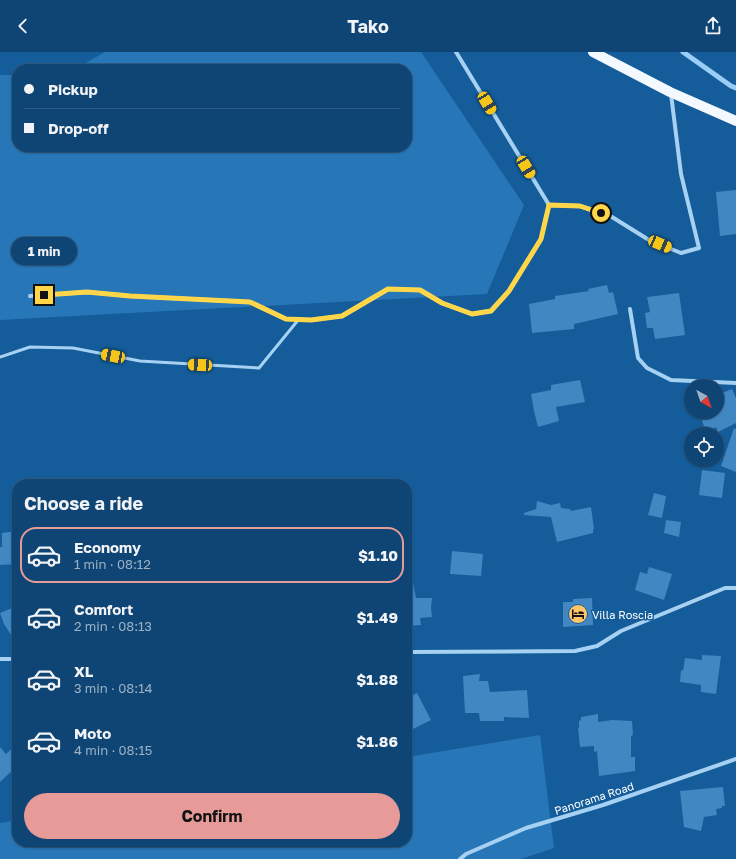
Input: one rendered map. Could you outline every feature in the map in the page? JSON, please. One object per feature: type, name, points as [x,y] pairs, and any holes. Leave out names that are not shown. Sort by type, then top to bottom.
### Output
[{"type":"main road","points":[[593,52],[670,92],[736,121]]},
{"type":"street","points":[[30,296],[87,292],[130,296],[250,302],[286,319],[311,320],[342,316],[388,289],[420,290],[442,303],[472,314],[491,311],[509,291],[541,239],[549,205],[456,52]]},
{"type":"street","points":[[549,205],[580,206],[612,217],[649,240],[681,253],[699,248],[681,174],[670,92]]},
{"type":"street","points":[[630,308],[638,358],[647,368],[672,380],[736,383]]},
{"type":"street","points":[[412,652],[575,651],[597,646],[621,631],[725,588],[736,588]]},
{"type":"street","points":[[0,659],[12,659]]},
{"type":"street","name":"Panorama Road","points":[[460,859],[466,854],[526,828],[603,805],[736,759]]},
{"type":"lane","points":[[0,357],[30,347],[73,348],[140,361],[259,368],[299,319]]},
{"type":"shaded area","points":[[105,52],[421,52],[524,205],[487,294],[0,320],[0,75],[12,75],[12,152],[412,152],[412,64],[84,64]]},
{"type":"shaded area","points":[[540,735],[554,848],[521,859],[0,859],[0,823],[12,821],[12,847],[412,847],[412,756]]},
{"type":"building","points":[[736,190],[736,234],[720,236],[716,192]]},
{"type":"building","points":[[607,285],[609,293],[613,292],[618,314],[574,324],[574,329],[532,333],[529,304],[555,299],[555,296],[589,291],[588,289]]},
{"type":"building","points":[[679,293],[685,335],[655,339],[653,328],[647,328],[645,313],[650,312],[647,297]]},
{"type":"building","points":[[580,380],[585,402],[556,407],[559,421],[538,427],[531,394],[551,390],[551,385]]},
{"type":"building","points":[[732,389],[736,398],[736,423],[724,429],[724,427],[704,427],[701,419],[724,419],[724,392]]},
{"type":"building","points":[[734,428],[736,429],[736,472],[724,467],[724,457]]},
{"type":"building","points":[[702,470],[725,473],[722,498],[699,495]]},
{"type":"building","points":[[654,493],[666,496],[662,518],[648,515]]},
{"type":"building","points":[[537,501],[551,505],[560,503],[561,508],[570,509],[571,511],[591,507],[594,529],[593,533],[557,542],[551,517],[524,515],[524,513],[536,509]]},
{"type":"building","points":[[666,520],[681,522],[679,537],[664,533]]},
{"type":"building","points":[[12,532],[12,564],[0,565],[2,533]]},
{"type":"building","points":[[452,551],[483,554],[481,576],[450,574]]},
{"type":"building","points":[[649,567],[672,574],[664,600],[635,590],[640,572],[647,574]]},
{"type":"building","points":[[412,583],[416,598],[432,598],[432,617],[420,618],[421,625],[412,626]]},
{"type":"building","name":"Villa Roscia","points":[[592,598],[593,625],[563,627],[563,602],[573,602],[573,599]]},
{"type":"building","points":[[12,608],[12,636],[4,624],[0,613]]},
{"type":"building","points":[[702,655],[721,656],[716,694],[701,692],[701,685],[680,682],[681,670],[683,671],[685,658],[702,660]]},
{"type":"building","points":[[480,674],[479,681],[488,681],[490,692],[527,690],[529,718],[504,717],[504,721],[480,721],[479,713],[465,713],[463,676]]},
{"type":"building","points":[[417,693],[431,720],[412,730],[412,696]]},
{"type":"building","points":[[598,714],[598,722],[612,720],[632,721],[633,735],[631,736],[631,757],[635,757],[635,771],[599,776],[597,751],[594,752],[594,746],[580,747],[578,728],[581,717]]},
{"type":"building","points":[[0,747],[6,754],[12,749],[12,771],[0,782]]},
{"type":"building","points":[[723,787],[725,806],[716,809],[717,815],[704,817],[701,831],[684,827],[680,791]]},
{"type":"waterway","points":[[683,52],[736,88]]},
{"type":"place","name":"Villa Roscia","points":[[578,614]]},
{"type":"route","points":[[44,295],[87,292],[130,296],[250,302],[286,319],[311,320],[342,316],[388,289],[420,290],[442,303],[472,314],[491,311],[509,291],[541,239],[549,205],[580,206],[601,213]]}]
